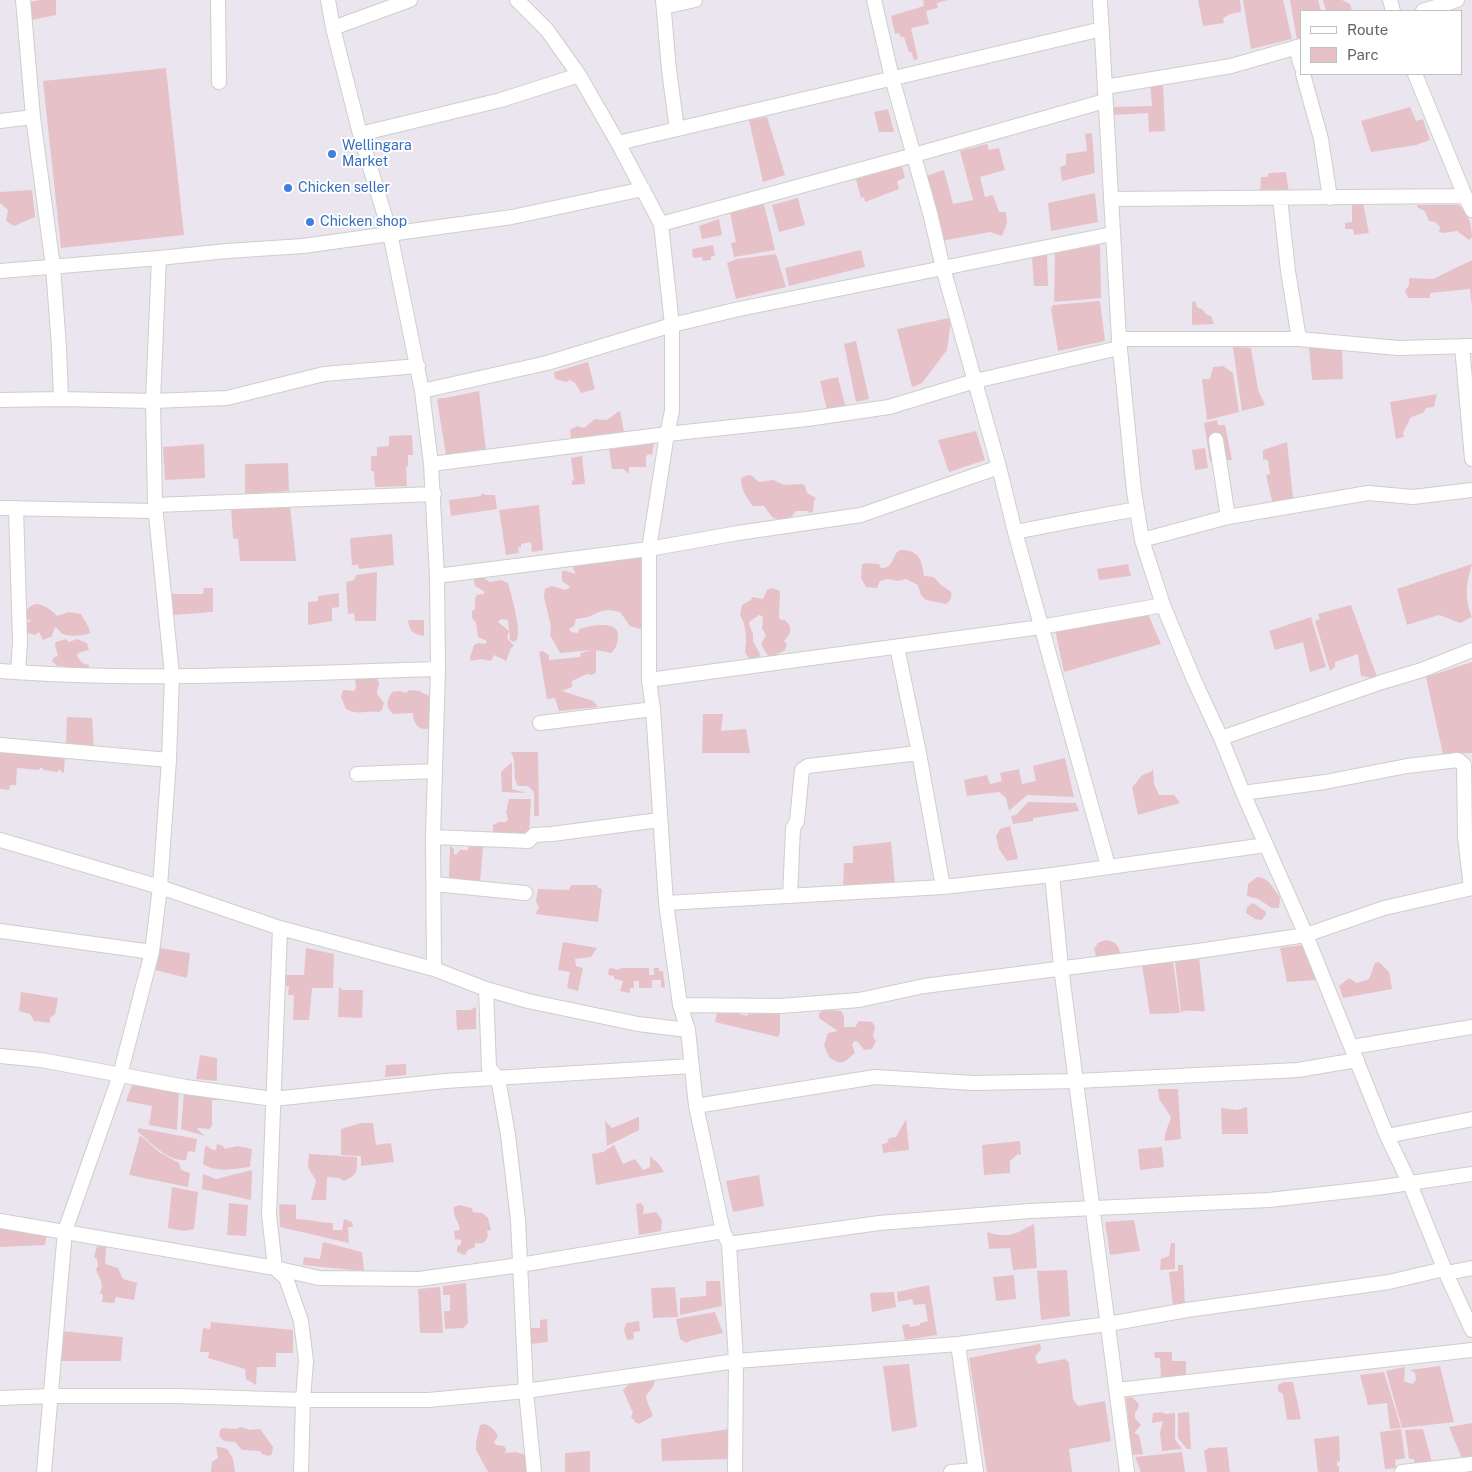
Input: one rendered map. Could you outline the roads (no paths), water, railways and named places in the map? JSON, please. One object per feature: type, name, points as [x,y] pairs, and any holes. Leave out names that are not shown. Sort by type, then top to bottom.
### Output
[{"type":"street","points":[[23,0],[33,117],[53,267],[61,398]]},
{"type":"street","points":[[218,0],[219,82]]},
{"type":"street","points":[[328,0],[333,28],[360,134],[390,233],[418,366],[431,464],[437,576],[438,669],[433,837],[434,969]]},
{"type":"street","points":[[333,28],[410,0]]},
{"type":"street","points":[[517,0],[547,30],[579,75],[618,142],[661,224],[672,325],[672,411],[649,548],[649,680],[653,709],[666,903],[680,1005],[688,1030],[696,1106],[726,1238],[736,1361],[735,1472]]},
{"type":"street","points":[[677,129],[663,4],[694,0]]},
{"type":"street","points":[[874,0],[892,78],[930,213],[942,268],[999,467],[1015,532],[1108,866]]},
{"type":"street","points":[[1100,0],[1119,343],[1142,540],[1163,605],[1194,680],[1306,935],[1387,1136],[1410,1184],[1445,1271],[1472,1330]]},
{"type":"street","points":[[1426,10],[1457,0]]},
{"type":"street","points":[[618,142],[1102,29]]},
{"type":"street","points":[[661,224],[914,155],[1105,94],[1231,66],[1298,47],[1300,60]]},
{"type":"street","points":[[360,134],[501,100],[579,75]]},
{"type":"street","points":[[1303,75],[1321,139],[1330,198]]},
{"type":"street","points":[[1416,75],[1472,210]]},
{"type":"street","points":[[0,121],[33,117]]},
{"type":"street","points":[[0,272],[227,250],[303,246],[512,217],[643,189]]},
{"type":"street","points":[[1111,199],[1465,196]]},
{"type":"street","points":[[1280,198],[1288,271],[1299,340]]},
{"type":"street","points":[[422,391],[547,363],[672,325],[739,308],[1112,234]]},
{"type":"street","points":[[44,1472],[65,1231],[120,1075],[152,952],[160,887],[169,760],[172,675],[155,508],[153,401],[159,258]]},
{"type":"street","points":[[431,464],[667,434],[807,419],[889,407],[975,381],[1119,343],[1299,340],[1398,348],[1467,346],[1472,459]]},
{"type":"street","points":[[0,400],[61,398],[153,401],[228,398],[324,374],[418,366]]},
{"type":"street","points":[[1216,440],[1228,516]]},
{"type":"street","points":[[437,576],[649,548],[862,515],[999,467]]},
{"type":"street","points":[[1142,540],[1228,516],[1368,494],[1413,497],[1472,490]]},
{"type":"street","points":[[0,508],[155,508],[434,494]]},
{"type":"street","points":[[16,508],[20,642],[18,672]]},
{"type":"street","points":[[1015,532],[1082,518],[1137,510]]},
{"type":"street","points":[[649,680],[1041,627],[1163,605]]},
{"type":"street","points":[[896,646],[943,887]]},
{"type":"street","points":[[1221,738],[1422,670],[1472,650]]},
{"type":"street","points":[[0,671],[87,675],[172,675],[438,669]]},
{"type":"street","points":[[540,723],[653,709]]},
{"type":"street","points":[[0,745],[169,760]]},
{"type":"street","points":[[790,896],[793,828],[797,821],[802,770],[808,766],[918,753]]},
{"type":"street","points":[[680,1005],[780,1006],[859,1000],[924,986],[1198,951],[1306,935],[1384,908],[1471,888],[1465,837],[1464,765],[1462,761],[1407,766],[1325,782],[1243,793]]},
{"type":"street","points":[[357,774],[435,771]]},
{"type":"street","points":[[433,837],[528,841],[534,835],[659,820]]},
{"type":"street","points":[[0,840],[160,887],[280,928],[434,969],[486,989],[528,1001],[638,1024],[688,1030]]},
{"type":"street","points":[[666,903],[943,887],[1052,875],[1266,846]]},
{"type":"street","points":[[1052,875],[1061,968],[1127,1472]]},
{"type":"street","points":[[434,884],[525,893]]},
{"type":"street","points":[[280,928],[269,1214],[275,1268],[286,1278],[301,1321],[306,1360],[301,1472]]},
{"type":"street","points":[[0,931],[152,952]]},
{"type":"street","points":[[486,989],[489,1068],[498,1078],[508,1135],[518,1220],[526,1391],[534,1472]]},
{"type":"street","points":[[696,1106],[875,1077],[974,1083],[1077,1081],[1298,1070],[1355,1053],[1472,1027]]},
{"type":"street","points":[[0,1056],[41,1060],[186,1087],[273,1099],[445,1081],[692,1066]]},
{"type":"street","points":[[1387,1136],[1472,1119]]},
{"type":"street","points":[[0,1221],[275,1268],[319,1278],[419,1279],[726,1238],[879,1223],[1030,1212],[1269,1200],[1410,1184],[1472,1174]]},
{"type":"street","points":[[0,1398],[178,1396],[303,1400],[428,1400],[526,1391],[736,1361],[958,1344],[1108,1324],[1188,1310],[1389,1282],[1445,1271],[1472,1268]]},
{"type":"street","points":[[952,1472],[976,1471],[958,1344]]},
{"type":"street","points":[[1117,1390],[1472,1350]]},
{"type":"street","points":[[1402,1472],[1472,1464]]},
{"type":"place","name":"Wellingara Market","points":[[332,154]]},
{"type":"place","name":"Chicken seller","points":[[288,188]]},
{"type":"place","name":"Chicken shop","points":[[310,222]]}]
